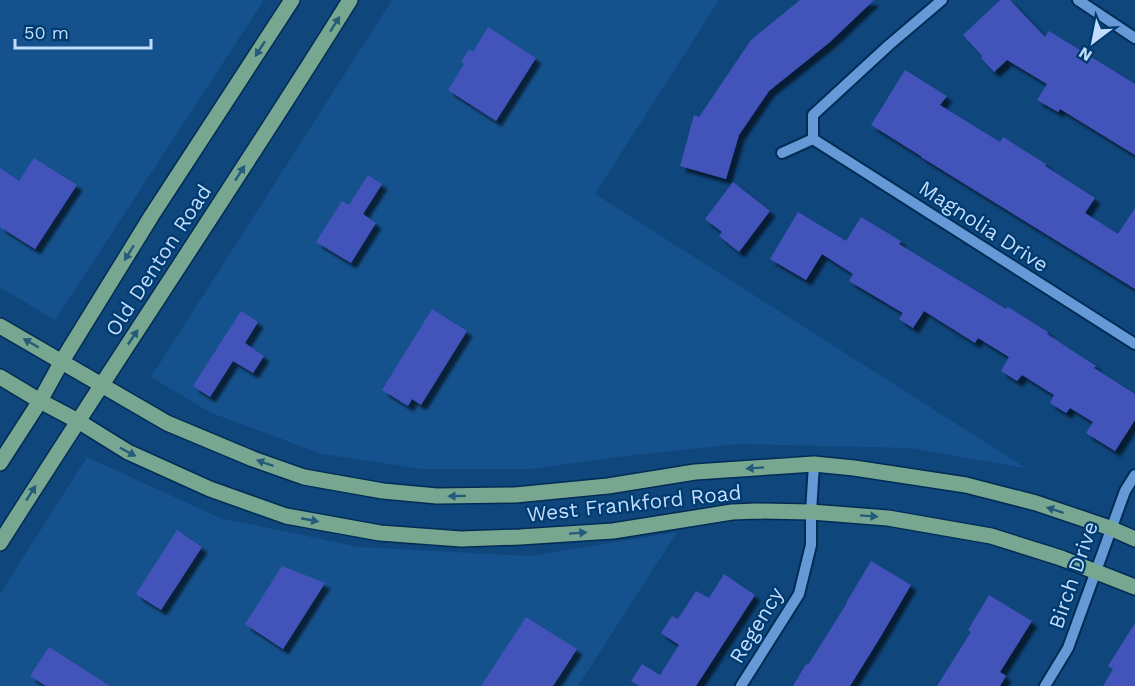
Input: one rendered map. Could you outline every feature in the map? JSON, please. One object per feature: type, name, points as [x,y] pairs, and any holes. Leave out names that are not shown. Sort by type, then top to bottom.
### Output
[{"type":"main road","name":"Old Denton Road","points":[[0,463],[152,215],[292,0]]},
{"type":"main road","name":"Old Denton Road","points":[[0,543],[100,385],[298,84],[350,0]]},
{"type":"main road","name":"West Frankford Road","points":[[0,326],[167,423],[252,459],[304,477],[383,491],[437,496],[515,495],[608,486],[695,472],[814,464],[966,485],[1036,503],[1135,539]]},
{"type":"main road","name":"West Frankford Road","points":[[0,376],[128,452],[210,489],[286,516],[383,534],[461,539],[613,531],[732,512],[811,512],[888,518],[991,536],[1061,558],[1135,587]]},
{"type":"street","points":[[782,153],[813,139],[813,115],[942,0]]},
{"type":"street","points":[[1078,0],[1135,38]]},
{"type":"street","name":"Magnolia Drive","points":[[813,139],[1135,344]]},
{"type":"street","name":"Regency","points":[[741,686],[799,594],[812,545],[811,512],[814,464]]},
{"type":"street","name":"Birch Drive","points":[[1044,686],[1068,648],[1110,528],[1125,491],[1135,475]]},
{"type":"shaded area","points":[[0,0],[264,0],[55,320],[0,287]]},
{"type":"shaded area","points":[[392,0],[719,0],[595,194],[1026,468],[909,448],[739,444],[530,469],[422,469],[322,454],[209,412],[151,377]]},
{"type":"shaded area","points":[[87,457],[220,518],[359,547],[530,556],[677,532],[578,686],[0,686],[0,594]]},
{"type":"building","points":[[800,0],[874,0],[830,42],[769,91],[739,135],[726,179],[680,166],[694,115],[699,117],[751,40]]},
{"type":"building","points":[[1000,0],[1010,0],[1045,37],[1049,31],[1135,84],[1135,155],[1060,109],[1058,112],[1037,100],[1047,84],[1007,60],[994,72],[981,58],[982,56],[963,35]]},
{"type":"building","points":[[488,27],[536,58],[496,121],[448,90],[464,64],[461,62],[469,49],[473,52]]},
{"type":"building","points":[[905,70],[947,96],[940,105],[1000,142],[1003,137],[1095,198],[1085,213],[1118,234],[1135,208],[1135,289],[871,125]]},
{"type":"building","points":[[34,158],[77,185],[35,249],[0,227],[0,168],[19,181]]},
{"type":"building","points":[[368,175],[382,184],[363,214],[376,223],[351,263],[316,242],[342,201],[349,205]]},
{"type":"building","points":[[733,182],[770,211],[739,252],[719,236],[722,232],[705,219]]},
{"type":"building","points":[[798,212],[846,241],[861,217],[901,241],[899,244],[1048,332],[1047,334],[1096,366],[1094,368],[1135,394],[1135,420],[1115,451],[1086,433],[1093,422],[1070,408],[1066,413],[1050,403],[1054,395],[1022,375],[1017,381],[1001,371],[1009,357],[978,338],[975,343],[924,311],[913,328],[899,319],[903,313],[849,281],[853,274],[822,254],[806,280],[770,259]]},
{"type":"building","points":[[432,309],[467,331],[421,405],[412,399],[408,406],[382,390]]},
{"type":"building","points":[[241,311],[258,322],[245,343],[264,356],[253,373],[233,361],[210,397],[193,386]]},
{"type":"building","points":[[177,530],[202,547],[161,610],[136,594]]},
{"type":"building","points":[[871,561],[911,585],[850,686],[793,686],[847,603]]},
{"type":"building","points":[[282,566],[325,583],[283,649],[245,624]]},
{"type":"building","points":[[724,574],[755,595],[696,686],[639,686],[631,681],[642,664],[660,675],[679,645],[661,633],[672,616],[678,619],[696,591],[709,598]]},
{"type":"building","points":[[989,595],[1032,621],[1000,672],[1006,676],[1000,686],[937,686],[971,632],[968,630]]},
{"type":"building","points":[[526,617],[577,649],[553,686],[481,686]]},
{"type":"building","points":[[1135,623],[1135,686],[1103,686],[1113,669],[1108,666]]},
{"type":"building","points":[[49,647],[110,686],[46,686],[30,676]]}]
